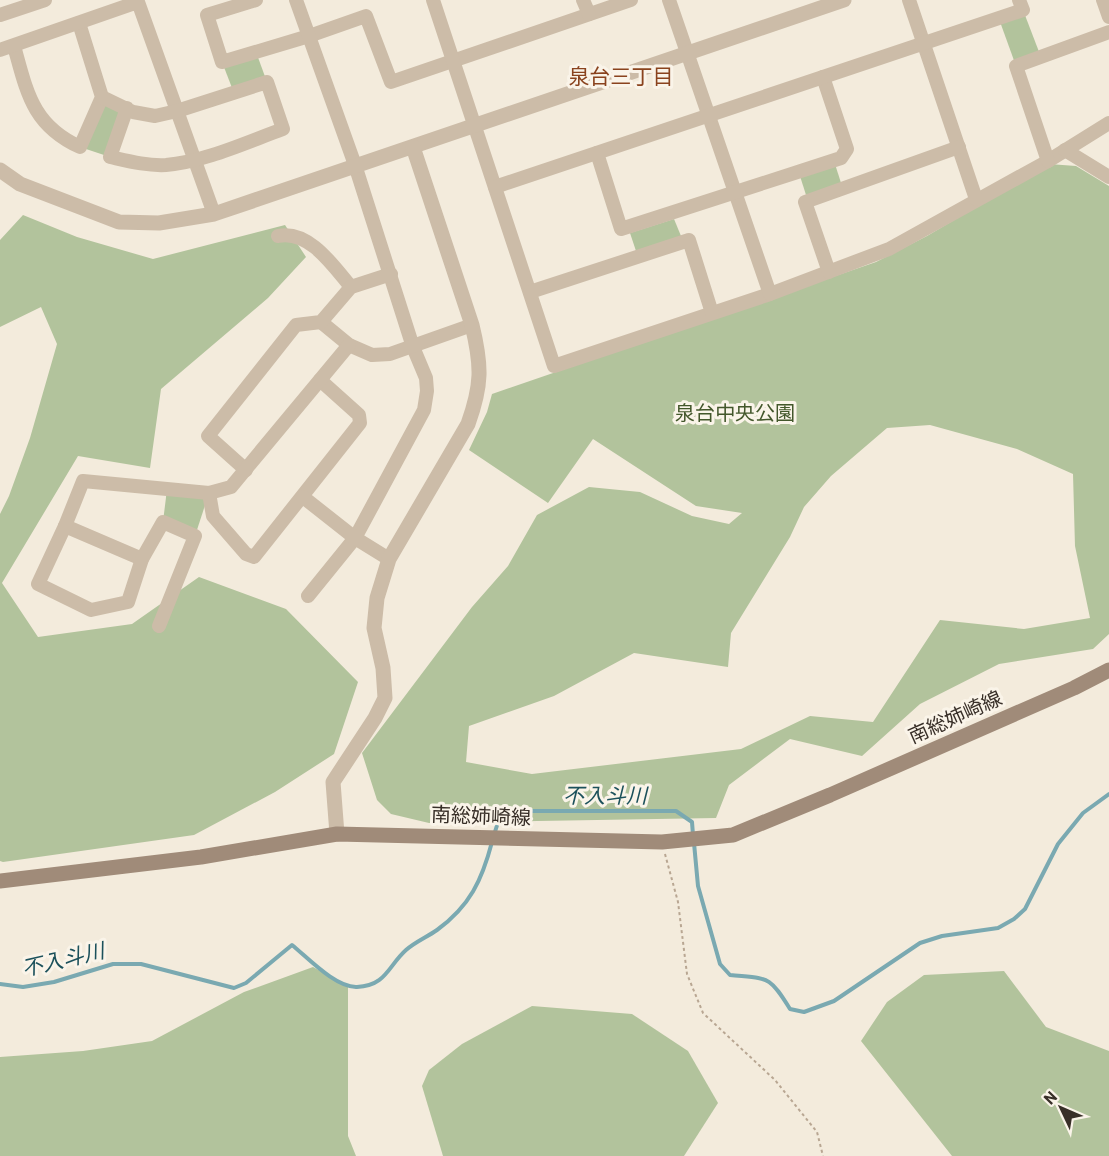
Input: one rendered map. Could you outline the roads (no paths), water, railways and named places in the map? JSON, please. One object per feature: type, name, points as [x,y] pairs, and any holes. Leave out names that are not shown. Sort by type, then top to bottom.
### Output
[{"type":"main road","name":"南総姉崎線","points":[[0,881],[201,857],[337,834],[662,842],[733,835],[1074,688],[1109,670]]},
{"type":"street","points":[[0,15],[45,0]]},
{"type":"street","points":[[256,0],[207,15],[222,62],[366,16],[390,82],[631,0]]},
{"type":"street","points":[[296,0],[391,274],[413,347],[426,378],[427,391],[424,410],[355,538],[308,596]]},
{"type":"street","points":[[433,0],[554,366],[770,294],[889,249],[1048,161],[1109,123]]},
{"type":"street","points":[[583,0],[589,14]]},
{"type":"street","points":[[669,0],[770,294]]},
{"type":"street","points":[[0,170],[20,184],[119,222],[159,223],[214,214],[844,0]]},
{"type":"street","points":[[909,0],[976,199]]},
{"type":"street","points":[[495,188],[1023,10],[1019,0]]},
{"type":"street","points":[[1103,0],[1109,17]]},
{"type":"street","points":[[0,50],[138,2],[214,214]]},
{"type":"street","points":[[14,46],[28,97],[37,113],[53,132],[80,147],[102,97],[79,23]]},
{"type":"street","points":[[1048,161],[1016,66],[1109,32]]},
{"type":"street","points":[[597,153],[621,229],[840,158],[847,149],[823,77]]},
{"type":"street","points":[[102,97],[126,108],[155,116],[267,82],[283,129],[195,159],[157,165],[140,164],[110,157],[126,108]]},
{"type":"street","points":[[337,834],[333,782],[375,718],[385,698],[383,668],[374,628],[377,598],[390,559],[468,424],[480,381],[479,354],[472,325],[413,147]]},
{"type":"street","points":[[829,272],[805,202],[959,147]]},
{"type":"street","points":[[1065,150],[1109,177]]},
{"type":"street","points":[[278,236],[287,234],[296,236],[315,249],[329,261],[351,287]]},
{"type":"street","points":[[530,292],[689,240],[712,313]]},
{"type":"street","points":[[246,470],[208,436],[296,325],[321,322],[351,287],[391,274]]},
{"type":"street","points":[[321,322],[349,345],[372,355],[390,354],[472,325]]},
{"type":"street","points":[[159,626],[195,536],[163,522],[142,559],[128,602],[91,610],[38,584],[83,481],[209,493],[231,486],[349,345]]},
{"type":"street","points":[[209,493],[213,516],[246,554],[254,557],[360,423],[359,415],[320,380]]},
{"type":"street","points":[[303,497],[355,538],[390,559]]},
{"type":"street","points":[[65,526],[142,559]]},
{"type":"waterway","name":"不入斗川","points":[[694,843],[698,886],[720,964],[730,975],[767,981],[777,990],[790,1009],[804,1012],[834,1001],[920,943],[942,936],[998,928],[1014,919],[1025,909],[1058,844],[1083,813],[1109,794]]},
{"type":"waterway","name":"不入斗川","points":[[494,835],[499,819],[508,811],[676,811],[692,822],[693,835]]},
{"type":"waterway","name":"不入斗川","points":[[0,984],[23,987],[54,982],[113,964],[141,964],[234,988],[246,983],[292,945],[340,983],[357,987],[367,986],[381,979],[406,950],[437,930],[466,902],[479,880],[492,842]]},
{"type":"district","name":"泉台三丁目","points":[[621,77]]},
{"type":"park label","name":"泉台中央公園","points":[[735,413]]}]
